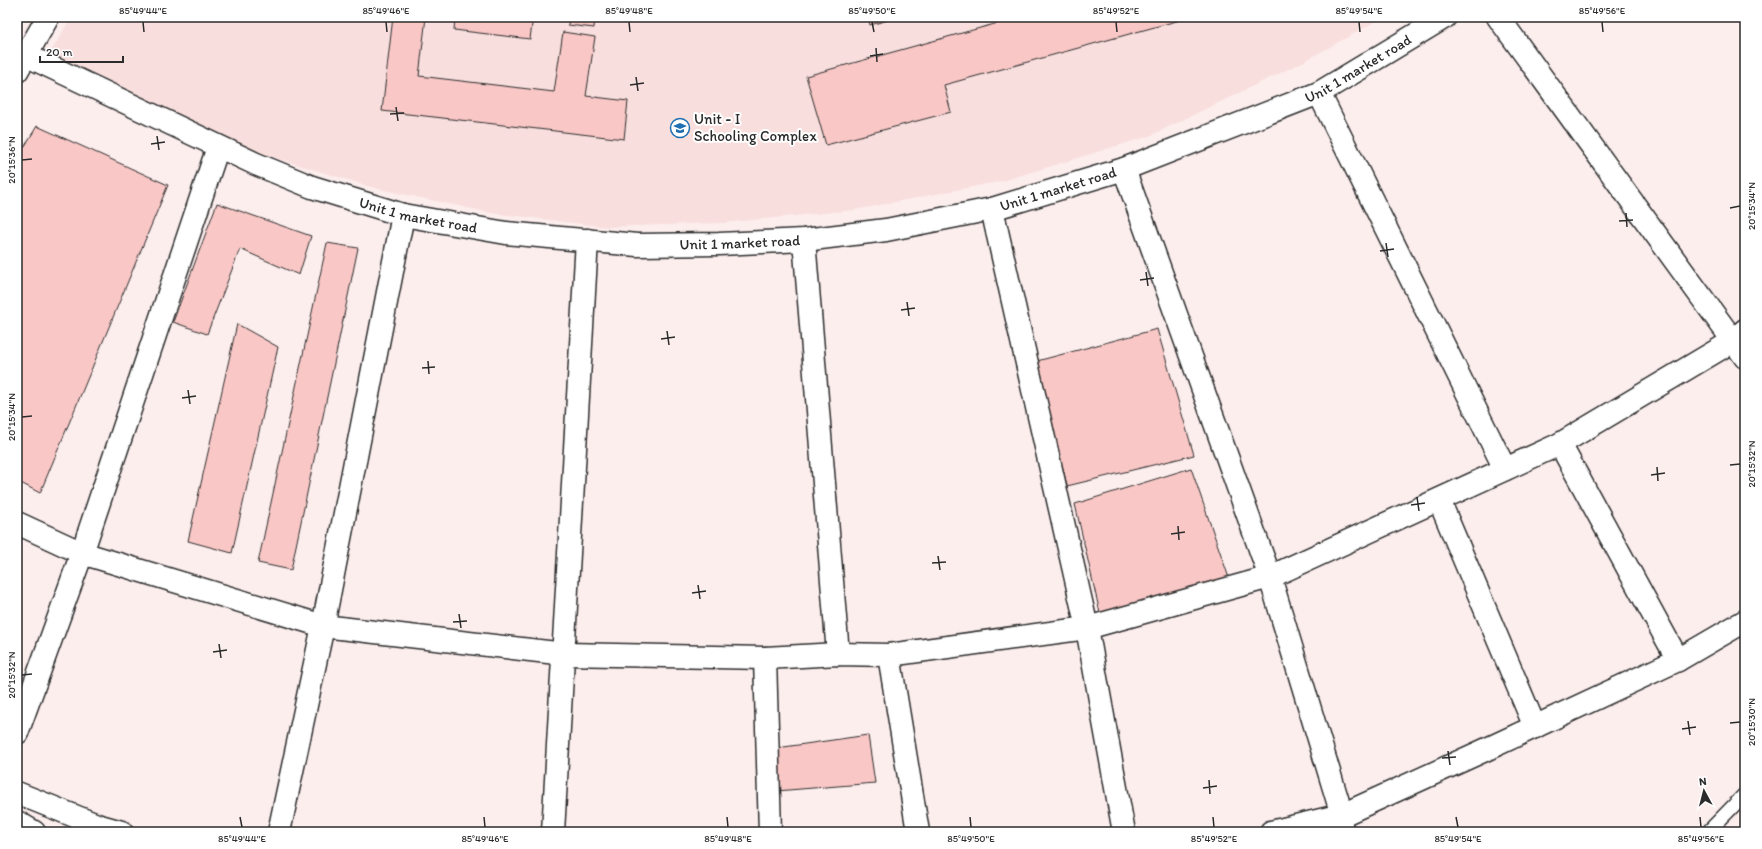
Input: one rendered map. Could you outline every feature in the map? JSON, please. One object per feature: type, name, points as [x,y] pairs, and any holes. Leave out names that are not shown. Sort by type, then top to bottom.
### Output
[{"type":"street","points":[[20,59],[48,17]]},
{"type":"street","name":"Unit 1 market road","points":[[20,59],[312,187],[403,215],[506,233],[644,245],[719,244],[804,240],[886,230],[992,210],[1124,169],[1319,93],[1445,17]]},
{"type":"street","points":[[17,523],[82,553],[323,626],[565,654],[765,658],[838,654],[889,654],[1087,628],[1270,577],[1560,444],[1741,343],[1498,17]]},
{"type":"street","points":[[1319,93],[1505,469]]},
{"type":"street","points":[[17,733],[82,553],[218,147]]},
{"type":"street","points":[[1124,169],[1270,577],[1345,823]]},
{"type":"street","points":[[992,210],[1087,628],[1124,832]]},
{"type":"street","points":[[279,832],[323,626],[403,215]]},
{"type":"street","points":[[553,832],[565,654],[587,240]]},
{"type":"street","points":[[804,240],[838,654]]},
{"type":"street","points":[[1560,444],[1678,660]]},
{"type":"street","points":[[1439,500],[1535,727]]},
{"type":"street","points":[[1271,832],[1345,823],[1535,727],[1678,660],[1745,620]]},
{"type":"street","points":[[889,654],[918,832]]},
{"type":"street","points":[[765,658],[770,832]]},
{"type":"street","points":[[17,793],[97,825],[122,832]]},
{"type":"street","points":[[17,822],[34,832]]},
{"type":"lane","points":[[1708,832],[1745,794]]},
{"type":"shaded area","name":"Unit - I Schooling Complex","points":[[71,17],[1384,17],[1303,62],[1150,136],[1003,181],[855,210],[723,223],[607,227],[491,213],[374,188],[246,149],[47,58]]},
{"type":"building","points":[[393,17],[426,17],[419,76],[554,92],[563,32],[595,37],[586,96],[628,101],[624,139],[382,111]]},
{"type":"building","points":[[455,17],[533,17],[530,39],[454,30]]},
{"type":"building","points":[[569,17],[595,17],[594,28],[568,25]]},
{"type":"building","points":[[868,17],[899,17],[870,25]]},
{"type":"building","points":[[1020,17],[1191,17],[944,85],[951,112],[826,145],[806,76]]},
{"type":"building","points":[[37,126],[168,185],[40,493],[17,481],[17,159]]},
{"type":"building","points":[[217,203],[311,236],[299,275],[240,249],[207,334],[173,322]]},
{"type":"building","points":[[327,243],[358,248],[291,570],[258,563]]},
{"type":"building","points":[[237,324],[278,347],[232,553],[188,541]]},
{"type":"building","points":[[1157,329],[1194,455],[1067,486],[1037,361]]},
{"type":"building","points":[[1191,468],[1229,578],[1100,613],[1075,504]]},
{"type":"building","points":[[868,735],[875,783],[776,791],[770,749]]},
{"type":"place","name":"Unit - I Schooling Complex","points":[[680,128]]}]
